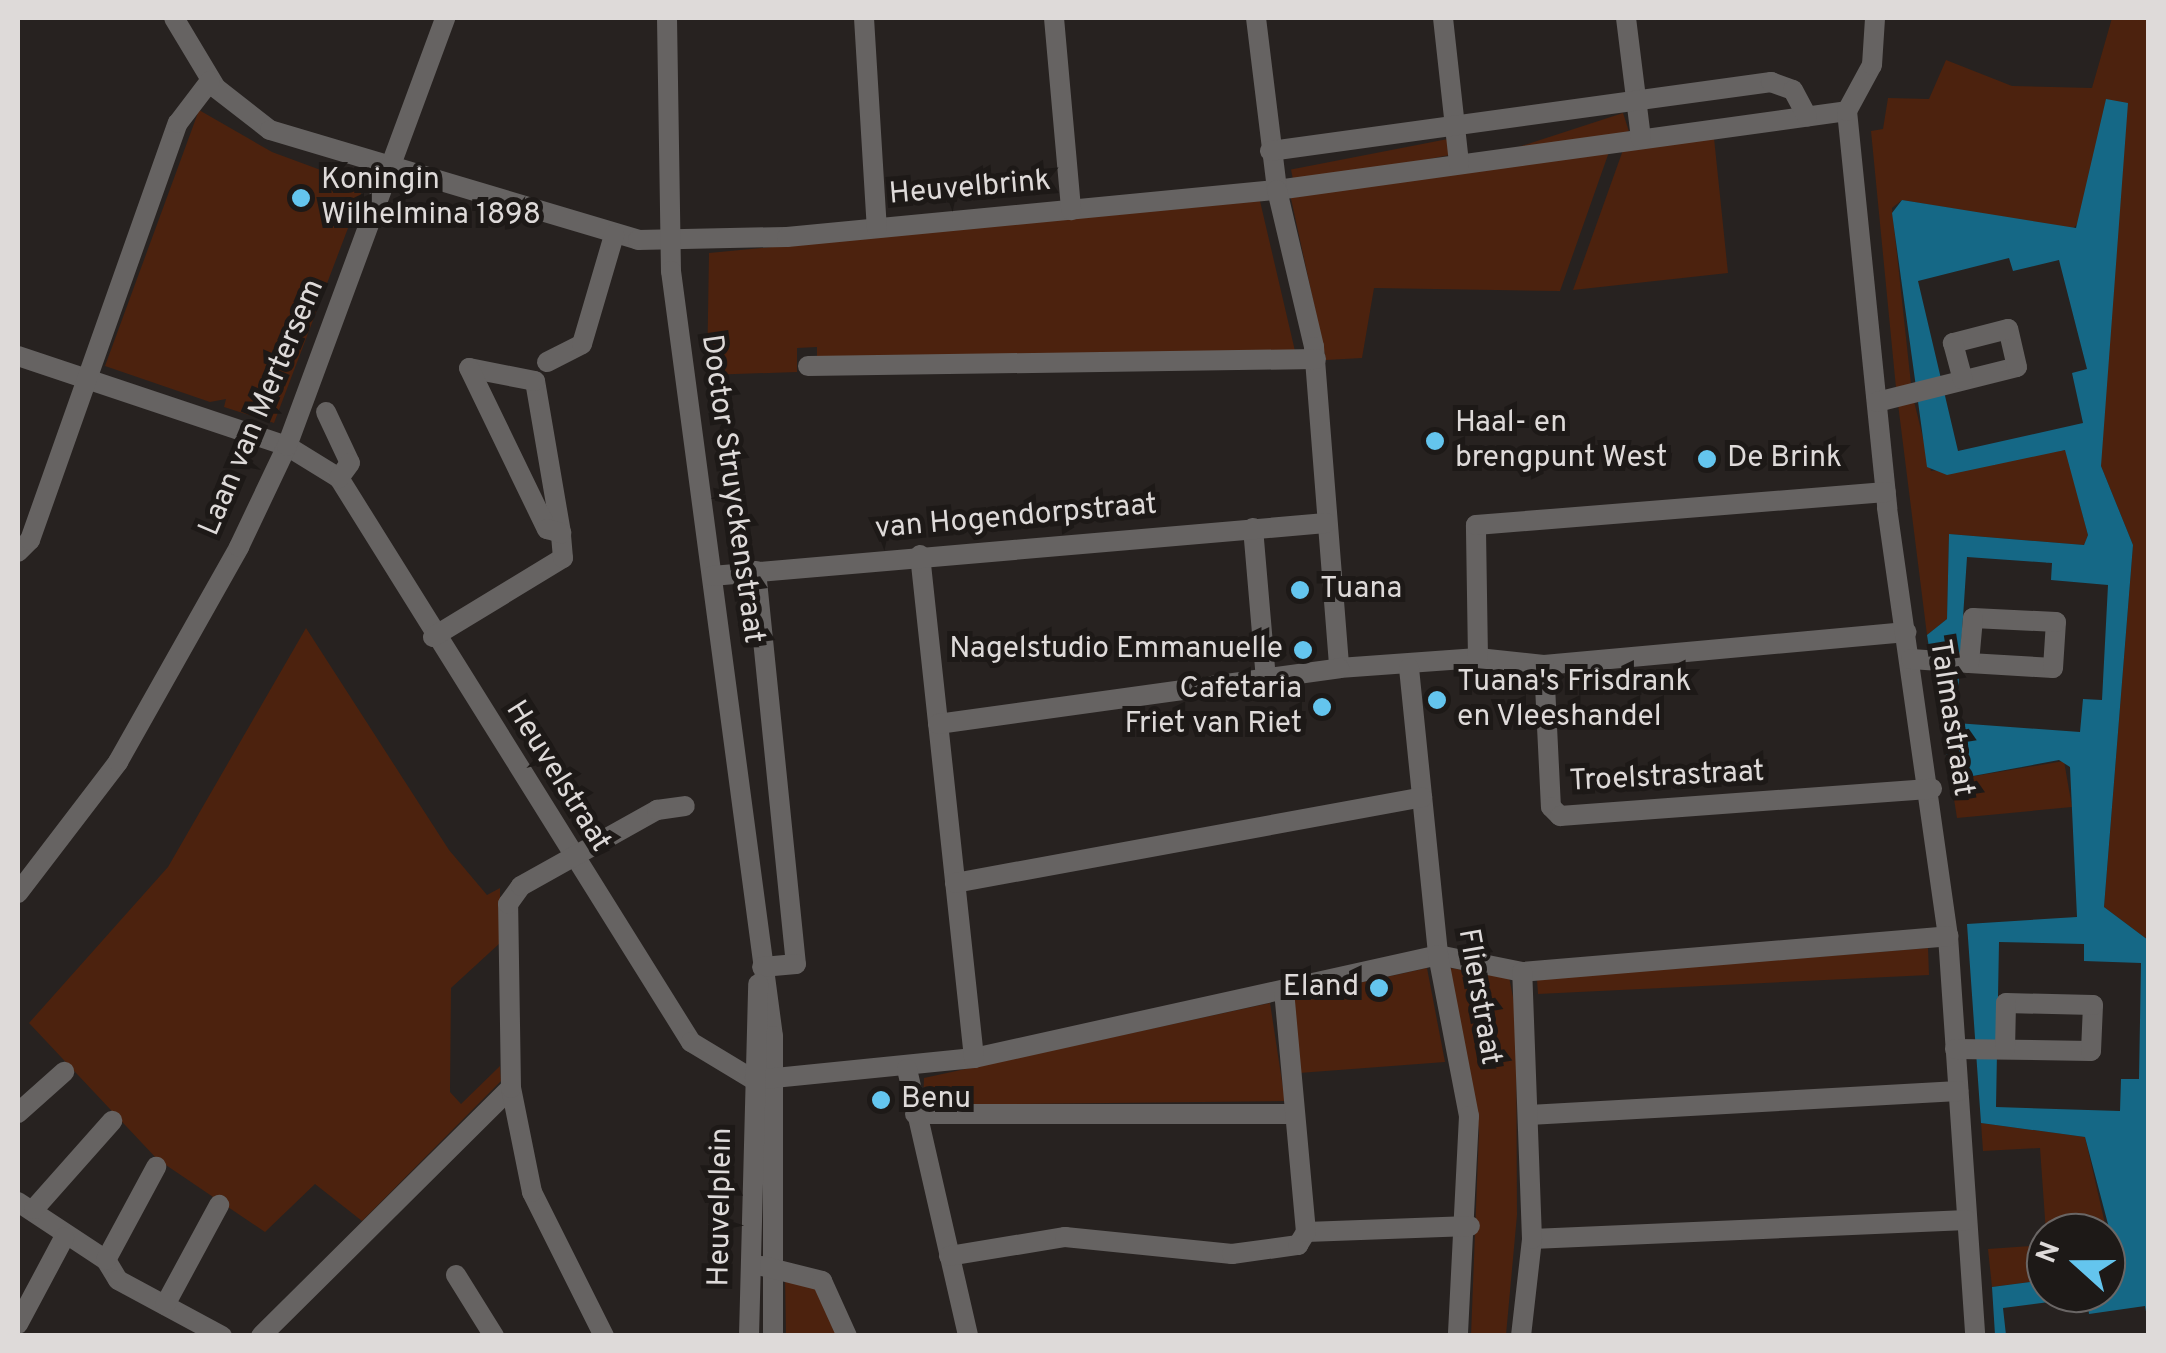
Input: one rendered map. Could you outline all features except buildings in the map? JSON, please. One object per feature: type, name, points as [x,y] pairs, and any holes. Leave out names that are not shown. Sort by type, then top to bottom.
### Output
[{"type":"street","points":[[18,552],[30,540],[178,123],[210,81],[174,18]]},
{"type":"street","name":"Laan van Mertersem","points":[[18,893],[140,726],[287,446],[445,18]]},
{"type":"street","name":"Doctor Struyckenstraat","points":[[667,18],[669,240],[762,968],[765,1080]]},
{"type":"street","points":[[864,18],[877,228]]},
{"type":"street","points":[[1054,18],[1071,210]]},
{"type":"street","points":[[1256,18],[1270,151],[1316,359],[1339,668]]},
{"type":"street","points":[[1443,18],[1459,164]]},
{"type":"street","points":[[1626,18],[1640,139]]},
{"type":"street","points":[[1847,111],[1872,65],[1874,18]]},
{"type":"street","name":"Heuvelbrink","points":[[210,81],[270,130],[390,170],[614,235],[669,240],[877,228],[1277,190],[1847,111]]},
{"type":"street","points":[[1270,151],[1771,82],[1793,90],[1807,116]]},
{"type":"street","name":"Talmastraat","points":[[1847,111],[1886,492],[1906,632],[1921,660],[1948,936],[1965,1049],[1958,1091],[1974,1336]]},
{"type":"street","points":[[547,362],[582,344],[614,235]]},
{"type":"street","name":"Heuvelstraat","points":[[18,356],[287,446],[339,478],[433,637],[691,1042],[765,1080]]},
{"type":"street","points":[[808,366],[1316,359]]},
{"type":"street","points":[[433,637],[552,571],[563,558],[561,533],[534,381],[470,368],[548,528],[561,533]]},
{"type":"street","points":[[1877,402],[1953,382]]},
{"type":"street","name":"Heuvelstraat","points":[[326,412],[350,463],[339,478]]},
{"type":"street","points":[[1478,658],[1476,524],[1886,492]]},
{"type":"street","name":"van Hogendorpstraat","points":[[712,576],[920,555],[1326,523]]},
{"type":"street","points":[[1253,528],[1266,680]]},
{"type":"street","points":[[920,555],[974,1058]]},
{"type":"street","name":"Doctor Struyckenstraat","points":[[756,571],[796,964],[762,968]]},
{"type":"street","points":[[1921,660],[1964,663],[2053,668],[2056,622],[1973,618],[1964,663]]},
{"type":"street","points":[[938,724],[1339,668],[1410,668],[1478,658],[1544,665],[1906,632]]},
{"type":"street","name":"Troelstrastraat","points":[[1544,665],[1551,807],[1560,816],[1932,789]]},
{"type":"street","name":"Flierstraat","points":[[1410,668],[1438,954],[1469,1116],[1470,1226],[1458,1336]]},
{"type":"street","points":[[955,883],[1422,797]]},
{"type":"street","points":[[604,1336],[538,1212],[511,1088],[508,904],[573,858],[657,810],[685,806]]},
{"type":"street","points":[[765,1080],[907,1069],[974,1058],[1438,954],[1522,972],[1948,936]]},
{"type":"street","points":[[1521,1336],[1532,1238],[1522,972]]},
{"type":"street","points":[[1284,990],[1306,1232]]},
{"type":"street","points":[[1965,1049],[2091,1051],[2092,1005],[2006,1002],[2001,1049]]},
{"type":"street","points":[[907,1069],[968,1336]]},
{"type":"street","points":[[18,1113],[64,1072]]},
{"type":"street","name":"Heuvelplein","points":[[749,1336],[750,1265],[765,1080]]},
{"type":"street","name":"Heuvelplein","points":[[765,1080],[773,1336]]},
{"type":"street","points":[[262,1336],[511,1088]]},
{"type":"street","points":[[1529,1116],[1958,1091]]},
{"type":"street","points":[[915,1114],[1293,1114]]},
{"type":"street","points":[[112,1122],[26,1206],[64,1238],[106,1260],[118,1280],[222,1336]]},
{"type":"street","points":[[106,1260],[156,1167]]},
{"type":"street","points":[[165,1305],[219,1205]]},
{"type":"street","points":[[1532,1238],[1966,1220]]},
{"type":"street","points":[[948,1256],[1065,1236],[1278,1252],[1306,1232],[1470,1226]]},
{"type":"street","points":[[18,1324],[64,1238]]},
{"type":"street","points":[[750,1265],[773,1267]]},
{"type":"street","name":"Heuvelplein","points":[[773,1267],[825,1284],[847,1336]]},
{"type":"street","points":[[456,1275],[494,1336]]},
{"type":"shaded area","points":[[2112,18],[2148,18],[2148,940],[2104,907],[2133,545],[2101,466],[2081,221],[2072,229],[1902,200],[1892,208],[1911,384],[1896,388],[1871,131],[1883,129],[1888,98],[1929,99],[1946,60],[2012,86],[2092,88]]},
{"type":"shaded area","points":[[199,110],[272,152],[364,186],[274,423],[224,407],[226,399],[210,402],[105,366]]},
{"type":"shaded area","points":[[1623,113],[1629,131],[1482,179],[1477,161]]},
{"type":"shaded area","points":[[1453,138],[1456,154],[1294,185],[1291,169]]},
{"type":"shaded area","points":[[1714,138],[1728,273],[1573,290],[1623,150]]},
{"type":"shaded area","points":[[1609,152],[1560,291],[1374,288],[1362,358],[1326,360],[1290,194]]},
{"type":"shaded area","points":[[1260,201],[1295,351],[817,359],[817,347],[797,348],[797,372],[707,375],[709,253]]},
{"type":"shaded area","points":[[1914,401],[1931,471],[2066,450],[2088,535],[2084,545],[1949,534],[1947,619],[1927,635],[1898,404]]},
{"type":"shaded area","points":[[306,628],[449,850],[487,895],[500,888],[500,943],[451,988],[450,1092],[461,1104],[500,1066],[501,1081],[362,1221],[315,1184],[265,1232],[157,1159],[29,1023],[168,867]]},
{"type":"shaded area","points":[[2064,761],[2072,807],[1957,818],[1951,780]]},
{"type":"shaded area","points":[[1928,948],[1929,975],[1538,994],[1537,979]]},
{"type":"shaded area","points":[[1427,968],[1445,1062],[1299,1073],[1291,998]]},
{"type":"shaded area","points":[[1450,968],[1509,977],[1516,1012],[1517,1215],[1506,1335],[1471,1335],[1479,1131]]},
{"type":"shaded area","points":[[1270,1003],[1285,1101],[923,1105],[924,1078]]},
{"type":"shaded area","points":[[1981,1123],[2085,1137],[2103,1213],[2045,1213],[2040,1148],[1983,1151]]},
{"type":"shaded area","points":[[2026,1246],[2026,1283],[1992,1287],[1988,1249]]},
{"type":"shaded area","points":[[785,1273],[819,1285],[841,1335],[786,1335]]},
{"type":"water","points":[[2106,99],[2128,103],[2101,466],[2133,545],[2104,907],[2148,940],[2148,1323],[2145,1306],[2126,1309],[2126,1213],[2105,1213],[2085,1137],[1981,1123],[1967,924],[2077,917],[2070,767],[2059,760],[1951,780],[1927,635],[1947,619],[1949,534],[2084,545],[2088,535],[2065,450],[1947,475],[1927,467],[1892,213],[1902,200],[2076,228]],"holes":[[[2009,258],[2013,271],[2059,260],[2087,369],[2072,373],[2083,423],[1958,451],[1918,281]],[[1967,557],[2052,563],[2051,580],[2108,585],[2102,700],[2083,699],[2080,732],[1956,723]],[[1999,942],[2084,944],[2084,961],[2141,963],[2139,1079],[2121,1079],[2120,1111],[1996,1107]]]},
{"type":"water","points":[[2026,1283],[2026,1305],[2003,1308],[2006,1335],[1995,1335],[1992,1287]]},
{"type":"place","name":"Koningin Wilhelmina 1898","points":[[301,198]]},
{"type":"place","name":"Haal- en brengpunt West","points":[[1435,441]]},
{"type":"place","name":"De Brink","points":[[1707,459]]},
{"type":"place","name":"Tuana","points":[[1300,590]]},
{"type":"place","name":"Nagelstudio Emmanuelle","points":[[1303,650]]},
{"type":"place","name":"Tuana's Frisdrank en Vleeshandel","points":[[1437,700]]},
{"type":"place","name":"Cafetaria Friet van Riet","points":[[1322,707]]},
{"type":"place","name":"Eland","points":[[1379,988]]},
{"type":"place","name":"Benu","points":[[881,1100]]}]
